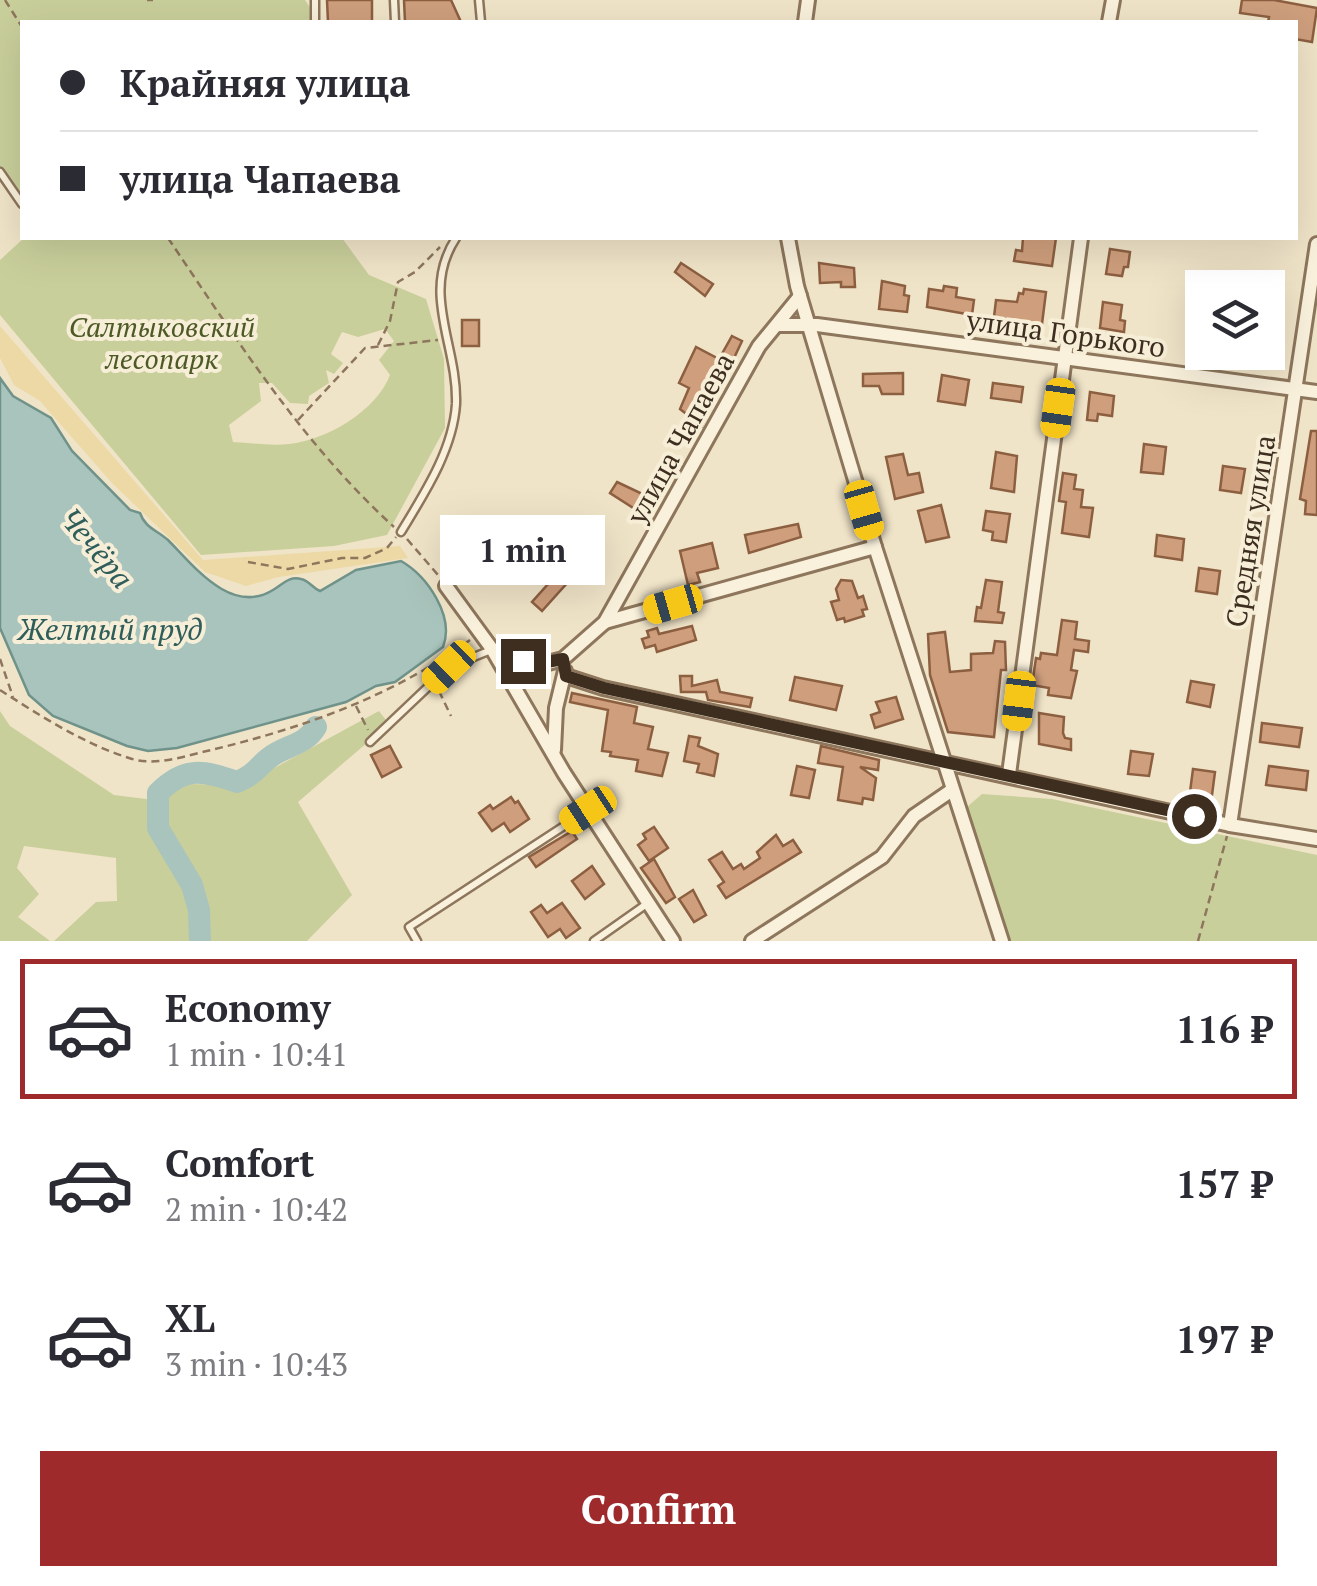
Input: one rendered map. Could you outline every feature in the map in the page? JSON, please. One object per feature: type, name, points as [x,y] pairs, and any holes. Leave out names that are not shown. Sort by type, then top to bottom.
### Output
[{"type":"street","points":[[788,240],[800,296],[875,547],[1002,941]]},
{"type":"street","points":[[1009,774],[1081,240]]},
{"type":"street","name":"Средняя улица","points":[[1230,824],[1317,244]]},
{"type":"street","name":"улица Чапаева","points":[[563,659],[605,622],[759,346],[800,296]]},
{"type":"street","points":[[779,325],[808,324]]},
{"type":"street","name":"улица Горького","points":[[808,324],[1317,392]]},
{"type":"street","points":[[605,622],[875,547]]},
{"type":"street","points":[[446,586],[492,649],[672,941]]},
{"type":"street","points":[[492,649],[536,664],[563,659],[566,676],[556,708],[554,755]]},
{"type":"street","points":[[566,676],[604,688],[1230,824],[1317,838]]},
{"type":"street","points":[[752,941],[882,857],[914,816],[952,790]]},
{"type":"lane","points":[[0,172],[20,201]]},
{"type":"lane","points":[[401,532],[442,456],[453,425],[456,388],[438,292],[442,265],[453,240]]},
{"type":"lane","points":[[372,741],[449,667],[492,649]]},
{"type":"lane","points":[[417,941],[409,927],[588,810]]},
{"type":"lane","points":[[594,941],[648,902]]},
{"type":"path","points":[[5,0],[20,24]]},
{"type":"path","points":[[147,0],[154,0]]},
{"type":"path","points":[[169,240],[246,358],[360,495],[401,532],[446,586]]},
{"type":"path","points":[[378,345],[390,321],[398,282],[451,240]]},
{"type":"path","points":[[297,421],[365,348],[449,339]]},
{"type":"path","points":[[248,562],[288,569],[342,558],[365,558],[387,548],[401,532]]},
{"type":"path","points":[[0,690],[129,759],[149,762],[266,736],[355,704],[446,657],[480,632]]},
{"type":"path","points":[[0,660],[13,699]]},
{"type":"path","points":[[434,681],[450,716]]},
{"type":"path","points":[[355,704],[372,741]]},
{"type":"path","points":[[1198,941],[1230,824]]},
{"type":"green space","points":[[0,0],[305,0],[313,12],[311,20],[20,20],[20,201],[0,172]]},
{"type":"green space","name":"Салтыковский лесопарк","points":[[22,240],[343,240],[369,275],[426,299],[444,359],[445,428],[387,535],[334,546],[201,555],[0,315],[0,260]],"holes":[[[385,329],[394,341],[379,360],[390,375],[383,388],[362,412],[334,430],[289,444],[233,442],[229,425],[261,401],[259,383],[272,383],[290,403],[308,404],[309,396],[329,383],[326,370],[334,374],[343,363],[331,354],[342,332],[358,337]]]},
{"type":"green space","points":[[0,711],[10,726],[114,795],[154,800],[186,784],[243,785],[379,711],[389,724],[298,802],[352,895],[307,941],[54,941],[96,902],[117,901],[116,858],[24,846],[17,868],[39,894],[18,917],[50,941],[0,941]]},
{"type":"green space","points":[[982,794],[1052,799],[1317,855],[1317,941],[1011,941],[967,807]]},
{"type":"sand","points":[[0,326],[203,560],[400,546],[408,558],[279,577],[246,586],[205,572],[112,483],[40,401],[14,385],[0,358]]},
{"type":"water","name":"Желтый пруд","points":[[0,378],[13,396],[51,418],[72,451],[130,510],[140,513],[148,525],[214,584],[242,597],[257,596],[297,578],[320,591],[356,570],[401,561],[420,576],[442,610],[446,635],[443,647],[395,682],[376,686],[346,702],[177,748],[148,751],[127,746],[53,716],[29,695],[0,628]]},
{"type":"building","points":[[327,0],[372,0],[372,20],[328,20]]},
{"type":"building","points":[[404,0],[451,0],[460,20],[405,20]]},
{"type":"building","points":[[1242,0],[1274,0],[1317,8],[1312,42],[1298,40],[1298,20],[1268,20],[1269,17],[1240,13]]},
{"type":"building","points":[[1023,240],[1056,240],[1052,266],[1014,261],[1016,250],[1022,251]]},
{"type":"building","points":[[1110,249],[1130,252],[1122,276],[1106,274]]},
{"type":"building","points":[[681,263],[713,284],[705,296],[675,272]]},
{"type":"building","points":[[819,263],[854,268],[855,287],[841,287],[841,282],[820,283]]},
{"type":"building","points":[[882,281],[905,286],[904,295],[909,296],[907,312],[879,309]]},
{"type":"building","points":[[944,286],[957,288],[956,297],[974,300],[972,315],[927,307],[929,289],[943,291]]},
{"type":"building","points":[[1024,289],[1046,292],[1042,324],[994,317],[996,300],[1017,302]]},
{"type":"building","points":[[1103,302],[1122,305],[1120,320],[1125,321],[1124,332],[1100,328]]},
{"type":"building","points":[[462,320],[479,320],[479,346],[462,346]]},
{"type":"building","points":[[732,336],[742,341],[702,426],[680,409],[689,388],[679,383],[696,347],[719,359]]},
{"type":"building","points":[[903,373],[903,394],[882,394],[879,386],[863,386],[863,374]]},
{"type":"building","points":[[942,375],[969,380],[965,405],[938,401]]},
{"type":"building","points":[[993,383],[1023,387],[1021,402],[991,398]]},
{"type":"building","points":[[1090,392],[1114,396],[1112,416],[1098,414],[1097,421],[1087,420]]},
{"type":"building","points":[[1311,431],[1317,431],[1317,515],[1305,514],[1306,501],[1300,499]]},
{"type":"building","points":[[1144,444],[1166,447],[1163,474],[1141,472]]},
{"type":"building","points":[[996,452],[1017,456],[1014,492],[991,488]]},
{"type":"building","points":[[903,454],[908,475],[919,473],[923,492],[895,499],[886,457]]},
{"type":"building","points":[[1223,466],[1245,469],[1241,493],[1220,490]]},
{"type":"building","points":[[1063,473],[1076,475],[1074,489],[1083,490],[1081,507],[1093,508],[1089,537],[1062,533],[1066,502],[1059,501]]},
{"type":"building","points":[[617,482],[651,498],[641,513],[610,493]]},
{"type":"building","points":[[941,505],[949,537],[926,542],[918,511]]},
{"type":"building","points":[[986,511],[1010,514],[1006,542],[992,540],[993,532],[983,530]]},
{"type":"building","points":[[798,524],[801,537],[749,553],[745,535]]},
{"type":"building","points":[[1157,535],[1184,539],[1182,560],[1155,556]]},
{"type":"building","points":[[712,543],[718,568],[697,573],[700,582],[688,585],[680,551]]},
{"type":"building","points":[[1199,568],[1220,571],[1217,594],[1196,591]]},
{"type":"building","points":[[558,573],[568,582],[542,611],[532,602]]},
{"type":"building","points":[[841,580],[852,581],[858,598],[863,596],[867,609],[862,610],[864,616],[845,622],[844,618],[837,620],[831,602],[839,600],[836,589]]},
{"type":"building","points":[[986,580],[1002,582],[998,612],[1004,613],[1002,623],[975,621]]},
{"type":"building","points":[[1062,620],[1077,622],[1075,639],[1089,641],[1088,652],[1074,650],[1071,670],[1077,671],[1071,698],[1048,695],[1049,688],[1032,685],[1036,658],[1040,659],[1041,653],[1057,655]]},
{"type":"building","points":[[692,626],[696,640],[657,652],[655,645],[645,648],[642,639],[649,637],[647,631],[657,628],[659,634]]},
{"type":"building","points":[[945,632],[950,672],[971,670],[971,654],[993,653],[995,641],[1005,642],[1006,670],[1001,670],[994,737],[948,732],[930,675],[928,634]]},
{"type":"building","points":[[680,676],[692,676],[692,686],[717,680],[720,692],[752,698],[750,707],[708,700],[706,692],[681,692]]},
{"type":"building","points":[[795,677],[842,686],[836,710],[790,700]]},
{"type":"building","points":[[1191,681],[1214,685],[1210,707],[1187,702]]},
{"type":"building","points":[[572,693],[637,707],[634,723],[653,727],[648,749],[668,753],[662,776],[636,771],[638,760],[602,751],[608,710],[570,702]]},
{"type":"building","points":[[896,697],[903,719],[875,728],[871,715],[880,712],[876,702]]},
{"type":"building","points":[[1039,713],[1064,717],[1063,733],[1071,739],[1071,750],[1039,744]]},
{"type":"building","points":[[1262,723],[1302,728],[1299,747],[1260,742]]},
{"type":"building","points":[[689,736],[700,738],[698,746],[718,754],[714,776],[697,772],[699,764],[684,761]]},
{"type":"building","points":[[390,746],[401,767],[382,777],[371,755]]},
{"type":"building","points":[[821,746],[879,760],[878,770],[860,767],[876,778],[873,800],[863,798],[862,804],[838,800],[843,767],[818,763]]},
{"type":"building","points":[[1131,751],[1153,754],[1149,776],[1128,774]]},
{"type":"building","points":[[797,766],[815,770],[809,798],[791,795]]},
{"type":"building","points":[[1269,766],[1308,771],[1306,790],[1266,785]]},
{"type":"building","points":[[1193,769],[1215,772],[1212,795],[1190,792]]},
{"type":"building","points":[[511,797],[529,819],[510,832],[504,823],[492,831],[479,813]]},
{"type":"building","points":[[654,827],[668,848],[649,861],[638,845],[646,839],[643,834]]},
{"type":"building","points":[[572,831],[577,839],[536,867],[529,857]]},
{"type":"building","points":[[776,835],[783,846],[793,840],[801,852],[726,898],[718,886],[724,882],[709,860],[722,852],[733,869],[741,864],[744,869],[760,858],[757,852]]},
{"type":"building","points":[[654,859],[675,897],[666,903],[641,868]]},
{"type":"building","points":[[592,866],[604,884],[585,899],[572,881]]},
{"type":"building","points":[[693,890],[706,915],[694,922],[679,899]]},
{"type":"building","points":[[562,903],[580,928],[566,938],[560,929],[548,937],[531,912],[541,905],[547,913]]},
{"type":"waterway","name":"Чечёра","points":[[200,941],[199,910],[192,885],[158,828],[158,793],[186,774],[214,775],[237,782],[275,754],[306,738],[316,727]]},
{"type":"route","points":[[523,661],[536,664],[563,659],[566,676],[604,688],[1194,816]]}]
